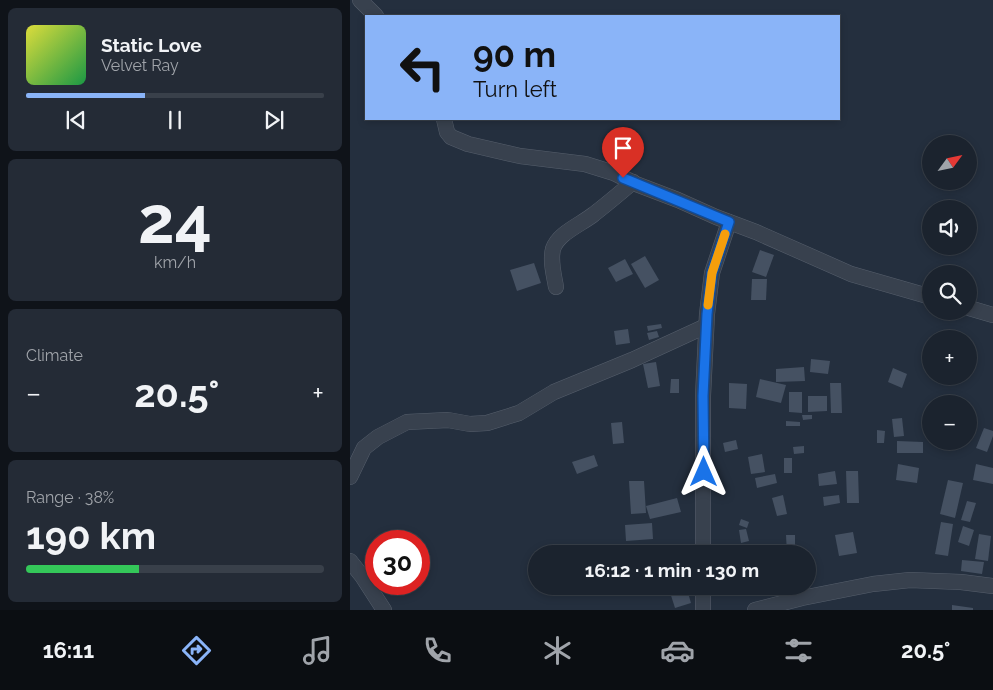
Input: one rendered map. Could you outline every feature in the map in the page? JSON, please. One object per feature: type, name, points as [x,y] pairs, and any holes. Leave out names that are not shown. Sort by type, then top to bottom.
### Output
[{"type":"street","points":[[360,0],[375,15]]},
{"type":"street","points":[[444,120],[447,132],[452,137],[468,144],[520,156],[585,164],[614,173],[756,232],[850,274],[922,294]]},
{"type":"street","points":[[556,287],[552,259],[554,246],[570,230],[592,216],[633,182]]},
{"type":"street","points":[[703,545],[703,396],[706,326],[712,273],[729,222]]},
{"type":"street","points":[[977,310],[993,315]]},
{"type":"street","points":[[350,477],[357,449],[407,422],[448,420],[470,424],[488,423],[519,412],[554,392],[632,360],[706,326]]},
{"type":"street","points":[[350,561],[384,610]]},
{"type":"street","points":[[755,610],[802,598],[873,584],[910,580],[961,582],[993,586]]},
{"type":"street","points":[[703,595],[703,610]]},
{"type":"building","points":[[760,250],[774,255],[766,277],[752,272]]},
{"type":"building","points":[[645,256],[659,280],[645,288],[631,264]]},
{"type":"building","points":[[625,259],[633,274],[616,282],[608,268]]},
{"type":"building","points":[[534,263],[541,283],[517,291],[510,270]]},
{"type":"building","points":[[752,279],[767,279],[766,300],[751,300]]},
{"type":"building","points":[[661,324],[662,328],[648,331],[647,326]]},
{"type":"building","points":[[628,329],[630,343],[616,345],[614,331]]},
{"type":"building","points":[[657,331],[659,337],[649,340],[647,333]]},
{"type":"building","points":[[811,359],[830,361],[828,374],[810,372]]},
{"type":"building","points":[[656,362],[660,386],[648,388],[643,364]]},
{"type":"building","points":[[804,367],[805,381],[776,382],[776,369]]},
{"type":"building","points":[[893,368],[907,374],[902,388],[888,382]]},
{"type":"building","points":[[671,379],[679,379],[679,393],[670,393]]},
{"type":"building","points":[[760,379],[786,385],[781,403],[756,397]]},
{"type":"building","points":[[729,383],[747,384],[746,409],[729,408]]},
{"type":"building","points":[[830,383],[841,383],[842,413],[831,413]]},
{"type":"building","points":[[789,392],[802,392],[802,413],[789,412]]},
{"type":"building","points":[[808,396],[827,396],[827,411],[808,412]]},
{"type":"building","points":[[802,415],[812,415],[812,419],[803,420]]},
{"type":"building","points":[[902,418],[904,436],[894,437],[892,419]]},
{"type":"building","points":[[786,421],[800,422],[800,426],[786,426]]},
{"type":"building","points":[[622,422],[624,443],[613,444],[611,423]]},
{"type":"building","points":[[984,428],[993,431],[987,452],[977,448]]},
{"type":"building","points":[[877,430],[885,431],[884,443],[877,443]]},
{"type":"building","points":[[736,440],[738,449],[725,452],[723,443]]},
{"type":"building","points":[[897,441],[922,442],[923,453],[897,453]]},
{"type":"building","points":[[804,446],[804,453],[794,454],[793,447]]},
{"type":"building","points":[[762,454],[765,472],[751,474],[748,457]]},
{"type":"building","points":[[594,455],[598,466],[577,474],[572,462]]},
{"type":"building","points":[[784,458],[792,458],[792,473],[784,473]]},
{"type":"building","points":[[898,464],[919,468],[917,483],[896,480]]},
{"type":"building","points":[[976,464],[993,468],[993,484],[973,480]]},
{"type":"building","points":[[835,471],[837,484],[819,486],[818,474]]},
{"type":"building","points":[[846,471],[858,471],[859,503],[847,503]]},
{"type":"building","points":[[775,474],[777,483],[757,488],[755,478]]},
{"type":"building","points":[[948,480],[963,483],[955,518],[940,514]]},
{"type":"building","points":[[629,481],[644,481],[646,513],[631,514]]},
{"type":"building","points":[[783,495],[787,514],[777,516],[772,498]]},
{"type":"building","points":[[839,495],[840,503],[824,506],[823,497]]},
{"type":"building","points":[[677,498],[681,512],[650,519],[646,506]]},
{"type":"building","points":[[967,501],[976,503],[970,522],[961,520]]},
{"type":"building","points":[[741,519],[749,522],[747,528],[739,525]]},
{"type":"building","points":[[941,522],[953,524],[948,556],[935,554]]},
{"type":"building","points":[[652,523],[653,539],[626,541],[625,525]]},
{"type":"building","points":[[963,526],[974,530],[969,546],[958,542]]},
{"type":"building","points":[[746,529],[749,541],[741,543],[739,530]]},
{"type":"building","points":[[853,532],[857,553],[839,556],[835,535]]},
{"type":"building","points":[[979,534],[991,536],[988,561],[975,559]]},
{"type":"building","points":[[786,535],[795,535],[795,545],[787,545]]},
{"type":"building","points":[[962,560],[984,562],[982,574],[961,571]]},
{"type":"building","points":[[671,595],[689,595],[691,603],[675,608]]},
{"type":"building","points":[[952,605],[973,608],[973,610],[952,610]]},
{"type":"slow traffic","points":[[708,305],[712,273],[725,234]]},
{"type":"route","points":[[623,178],[729,222],[712,273],[707,314],[703,396],[704,472]]}]
